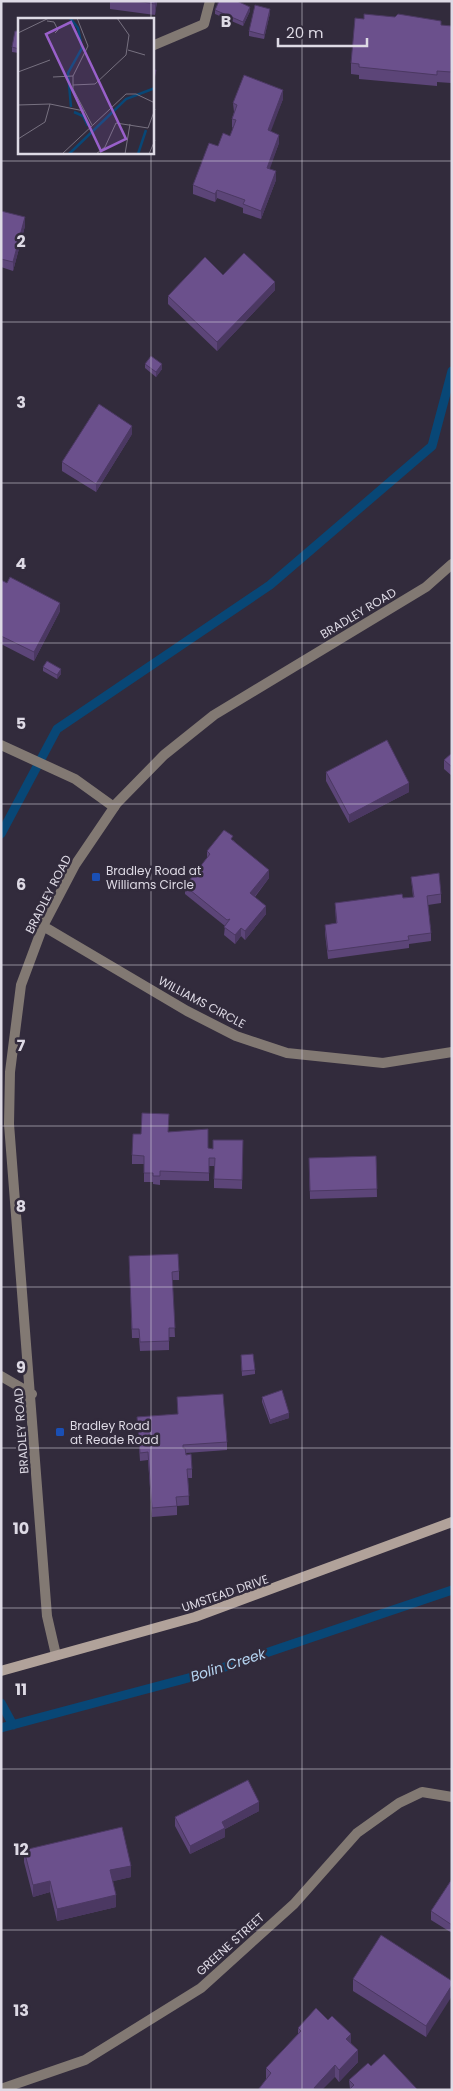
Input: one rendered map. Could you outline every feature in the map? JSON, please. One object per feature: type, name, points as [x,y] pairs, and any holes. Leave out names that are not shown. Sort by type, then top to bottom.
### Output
[{"type":"street","points":[[154,45],[204,24],[210,1]]},
{"type":"street","name":"BRADLEY ROAD","points":[[56,1655],[47,1616],[32,1394],[9,1124],[10,1072],[21,985],[43,926],[75,865],[114,807],[164,755],[214,715],[426,586],[452,564]]},
{"type":"street","points":[[1,745],[75,779],[114,807]]},
{"type":"street","name":"WILLIAMS CIRCLE","points":[[43,926],[187,1011],[236,1036],[287,1053],[383,1063],[452,1052]]},
{"type":"street","points":[[1,1376],[32,1394]]},
{"type":"street","name":"UMSTEAD DRIVE","points":[[1,1671],[195,1617],[452,1522]]},
{"type":"street","name":"GREENE STREET","points":[[1,2089],[85,2060],[201,1988],[294,1904],[357,1833],[399,1804],[422,1792],[452,1797]]},
{"type":"building","points":[[136,1],[155,1],[155,4]]},
{"type":"building","points":[[219,1],[237,1],[250,7],[243,22],[215,10]]},
{"type":"building","points":[[255,5],[270,9],[264,35],[249,31]]},
{"type":"building","points":[[364,14],[395,17],[398,14],[441,21],[441,25],[452,26],[451,72],[437,71],[437,75],[359,67],[359,64],[351,63],[355,18],[364,19]]},
{"type":"building","points":[[15,31],[18,31],[18,49],[12,47]]},
{"type":"building","points":[[244,75],[283,90],[268,130],[279,135],[267,168],[276,171],[261,211],[243,204],[245,200],[217,190],[215,194],[193,185],[209,143],[218,146],[223,133],[230,136],[236,120],[232,119],[237,105],[233,103]]},
{"type":"building","points":[[1,211],[25,217],[13,262],[1,259]]},
{"type":"building","points":[[244,253],[275,282],[217,342],[168,296],[205,257],[223,275]]},
{"type":"building","points":[[151,356],[162,364],[156,372],[145,364]]},
{"type":"building","points":[[99,404],[132,426],[96,484],[62,462]]},
{"type":"building","points":[[10,577],[60,603],[34,652],[1,636],[1,580],[7,583]]},
{"type":"building","points":[[47,661],[61,669],[57,675],[43,667]]},
{"type":"building","points":[[387,740],[409,783],[349,815],[326,772]]},
{"type":"building","points":[[452,753],[452,767],[444,760]]},
{"type":"building","points":[[224,830],[233,836],[231,839],[269,870],[250,893],[266,906],[245,931],[241,928],[235,935],[224,927],[230,919],[227,920],[185,886],[210,854],[207,851]]},
{"type":"building","points":[[439,873],[441,894],[427,896],[431,933],[408,936],[409,940],[328,951],[325,925],[337,923],[335,903],[402,894],[403,898],[414,897],[411,877]]},
{"type":"building","points":[[142,1113],[169,1114],[168,1132],[208,1129],[208,1148],[213,1149],[213,1140],[243,1140],[242,1180],[214,1179],[215,1158],[209,1158],[209,1173],[160,1171],[160,1176],[153,1176],[153,1173],[144,1173],[144,1156],[132,1155],[133,1134],[141,1134]]},
{"type":"building","points":[[376,1156],[377,1189],[310,1191],[309,1158]]},
{"type":"building","points":[[178,1254],[179,1271],[172,1272],[175,1328],[169,1328],[169,1341],[140,1342],[139,1329],[132,1329],[129,1256]]},
{"type":"building","points":[[253,1354],[255,1370],[242,1371],[241,1355]]},
{"type":"building","points":[[282,1390],[289,1413],[270,1420],[262,1397]]},
{"type":"building","points":[[223,1394],[227,1442],[183,1445],[186,1455],[191,1454],[192,1469],[187,1469],[189,1496],[176,1497],[177,1506],[152,1508],[148,1452],[140,1453],[137,1417],[178,1414],[177,1397]]},
{"type":"building","points":[[248,1780],[259,1802],[222,1822],[225,1828],[190,1846],[175,1817]]},
{"type":"building","points":[[122,1827],[131,1866],[110,1870],[116,1895],[57,1909],[50,1881],[33,1885],[24,1850]]},
{"type":"building","points":[[452,1879],[452,1925],[431,1911]]},
{"type":"building","points":[[381,1935],[452,1981],[452,1985],[426,2026],[353,1979]]},
{"type":"building","points":[[316,2008],[328,2020],[332,2016],[351,2034],[346,2039],[358,2050],[339,2070],[335,2065],[314,2088],[315,2090],[258,2090],[271,2073],[266,2068],[301,2031],[298,2028]]},
{"type":"building","points":[[384,2054],[418,2090],[349,2090],[354,2085],[349,2080],[368,2063],[371,2066]]},
{"type":"waterway","points":[[1,834],[57,729],[270,585],[432,446],[452,371]]},
{"type":"waterway","name":"Bolin Creek","points":[[1,1728],[207,1673],[452,1590]]},
{"type":"waterway","points":[[1,1703],[13,1725]]},
{"type":"place","name":"Bradley Road at Williams Circle","points":[[96,877]]},
{"type":"place","name":"Bradley Road at Reade Road","points":[[60,1432]]}]
